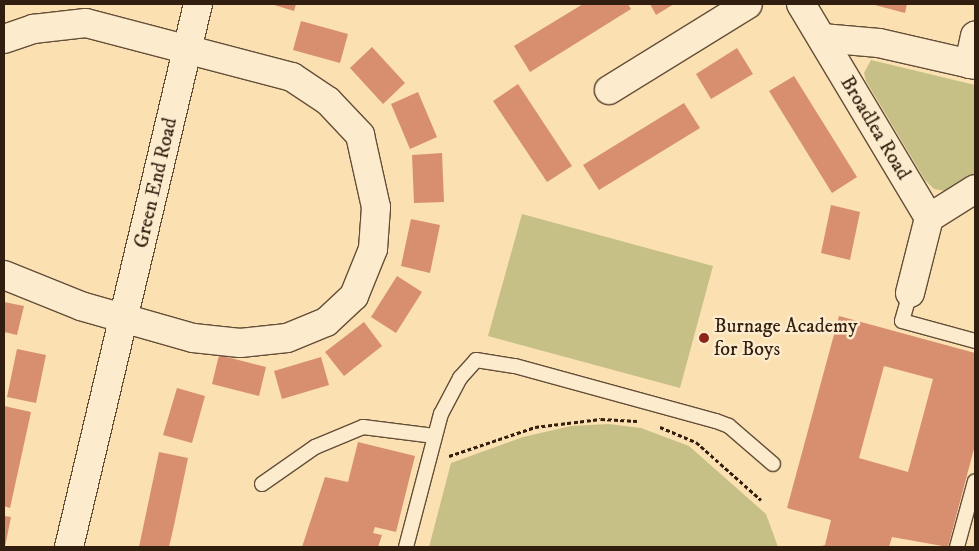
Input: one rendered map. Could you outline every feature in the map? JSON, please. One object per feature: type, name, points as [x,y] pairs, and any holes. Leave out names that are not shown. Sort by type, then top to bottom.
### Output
[{"type":"street","name":"Green End Road","points":[[69,547],[126,319],[198,4]]},
{"type":"street","points":[[610,90],[748,4]]},
{"type":"street","name":"Broadlea Road","points":[[801,4],[929,218]]},
{"type":"street","points":[[4,39],[34,29],[86,23],[187,47],[292,77],[328,101],[360,135],[376,207],[373,249],[354,296],[326,322],[287,338],[240,343],[193,338],[126,319],[4,275]]},
{"type":"street","points":[[822,38],[879,44],[972,64],[975,36]]},
{"type":"street","points":[[910,293],[929,218],[975,190]]},
{"type":"lane","points":[[910,293],[902,321],[975,341]]},
{"type":"lane","points":[[406,547],[434,436],[460,378],[469,364],[483,359],[716,421],[729,426],[773,464]]},
{"type":"lane","points":[[262,484],[315,447],[363,427],[434,436]]},
{"type":"lane","points":[[957,547],[975,481]]},
{"type":"path","points":[[429,455],[448,459],[535,427],[569,422],[642,422]]},
{"type":"path","points":[[650,424],[696,442],[761,500]]},
{"type":"shaded area","points":[[871,60],[975,85],[975,174],[945,191],[934,189],[925,180],[866,81],[864,73]]},
{"type":"shaded area","points":[[522,214],[713,266],[680,388],[488,336]]},
{"type":"shaded area","points":[[609,424],[641,428],[689,446],[766,514],[778,547],[429,547],[451,463],[523,437],[571,426]]},
{"type":"building","points":[[271,4],[296,4],[294,11]]},
{"type":"building","points":[[583,4],[628,4],[631,9],[530,72],[514,46]]},
{"type":"building","points":[[650,4],[674,4],[656,15]]},
{"type":"building","points":[[871,4],[907,4],[905,13]]},
{"type":"building","points":[[301,21],[348,34],[340,63],[293,50]]},
{"type":"building","points":[[372,47],[405,83],[383,104],[350,68]]},
{"type":"building","points":[[737,48],[753,74],[711,99],[696,74]]},
{"type":"building","points":[[794,76],[857,177],[832,193],[769,91]]},
{"type":"building","points":[[518,84],[572,166],[547,182],[493,101]]},
{"type":"building","points":[[418,92],[437,137],[410,149],[391,104]]},
{"type":"building","points":[[684,103],[700,128],[599,190],[583,165]]},
{"type":"building","points":[[442,153],[444,202],[414,203],[412,155]]},
{"type":"building","points":[[831,205],[860,212],[850,260],[821,253]]},
{"type":"building","points":[[411,219],[440,225],[430,273],[401,266]]},
{"type":"building","points":[[397,276],[422,292],[396,333],[371,317]]},
{"type":"building","points":[[4,302],[24,306],[17,335],[4,332]]},
{"type":"building","points":[[839,316],[975,353],[975,445],[948,547],[892,537],[889,547],[818,547],[825,545],[831,520],[787,508]],"holes":[[[884,366],[933,379],[908,472],[859,458]]]},
{"type":"building","points":[[364,322],[382,346],[344,376],[325,352]]},
{"type":"building","points":[[17,349],[46,355],[36,403],[7,397]]},
{"type":"building","points":[[219,355],[266,367],[259,396],[212,384]]},
{"type":"building","points":[[321,357],[329,385],[282,399],[274,371]]},
{"type":"building","points":[[177,388],[205,396],[192,443],[163,435]]},
{"type":"building","points":[[4,406],[31,412],[10,508],[4,506]]},
{"type":"building","points":[[358,442],[415,456],[396,532],[375,527],[373,533],[382,535],[378,547],[302,547],[325,477],[348,482]]},
{"type":"building","points":[[159,452],[188,458],[173,530],[169,547],[139,547]]},
{"type":"building","points":[[4,516],[11,517],[5,547],[4,547]]},
{"type":"place","name":"Burnage Academy for Boys","points":[[704,338]]}]
